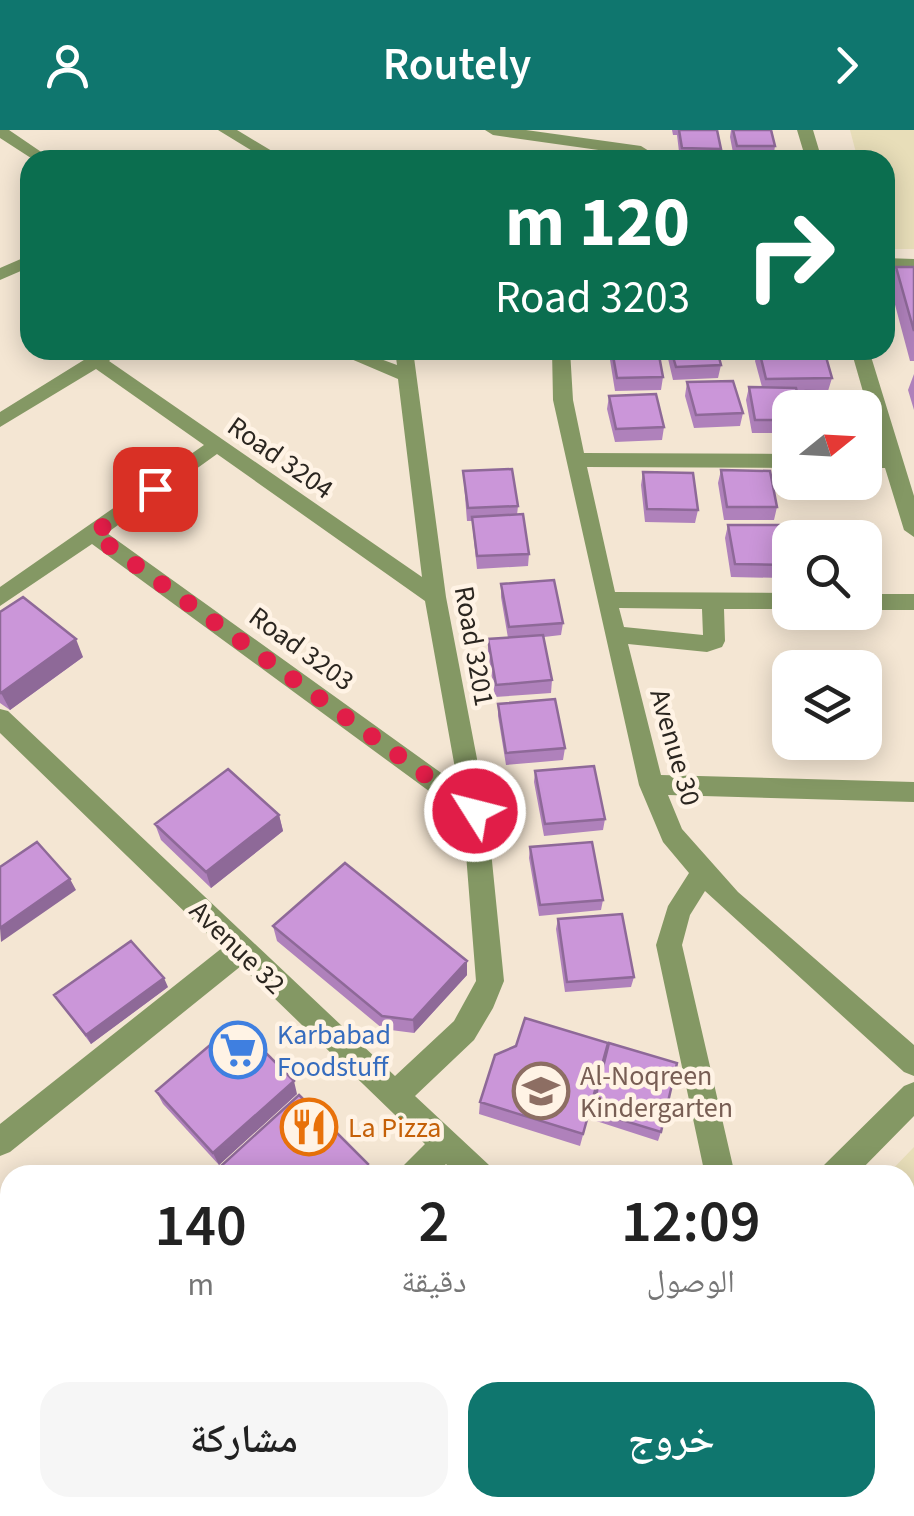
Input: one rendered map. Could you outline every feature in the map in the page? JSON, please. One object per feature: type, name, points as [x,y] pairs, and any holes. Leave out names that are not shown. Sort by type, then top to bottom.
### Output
[{"type":"street","points":[[493,130],[611,150]]},
{"type":"street","points":[[0,131],[29,150]]},
{"type":"street","points":[[233,131],[261,150]]},
{"type":"street","points":[[253,150],[257,148]]},
{"type":"street","points":[[0,421],[99,360]]},
{"type":"street","name":"Road 3204","points":[[110,360],[216,445],[434,597]]},
{"type":"street","points":[[365,360],[407,376]]},
{"type":"street","name":"Road 3201","points":[[395,1095],[472,1023],[484,1003],[489,960],[475,811],[434,597],[405,360]]},
{"type":"street","name":"Avenue 30","points":[[561,360],[562,400],[606,600],[651,785],[672,834],[728,900],[914,1063]]},
{"type":"street","points":[[863,360],[914,530]]},
{"type":"street","points":[[0,598],[216,445]]},
{"type":"street","points":[[577,460],[772,461]]},
{"type":"street","points":[[882,461],[895,461]]},
{"type":"street","name":"Road 3203","points":[[93,534],[475,811]]},
{"type":"street","points":[[606,600],[772,602]]},
{"type":"street","points":[[614,634],[708,644],[714,641],[713,601]]},
{"type":"street","points":[[882,602],[914,602]]},
{"type":"street","name":"Avenue 32","points":[[0,718],[467,1165]]},
{"type":"street","points":[[651,785],[914,792]]},
{"type":"street","points":[[705,874],[686,893],[673,917],[669,945],[718,1165]]},
{"type":"street","points":[[0,1142],[240,950]]},
{"type":"street","points":[[845,1165],[914,1096]]},
{"type":"street","points":[[424,1165],[445,1144]]},
{"type":"sand","points":[[850,130],[914,130],[914,249],[895,249],[895,150],[855,150]]},
{"type":"sand","points":[[914,1147],[914,1165],[897,1165]]},
{"type":"building","points":[[679,130],[717,130],[721,149],[682,148]]},
{"type":"building","points":[[733,130],[771,130],[775,146],[737,146]]},
{"type":"building","points":[[896,267],[914,267],[914,331]]},
{"type":"building","points":[[614,360],[660,360],[663,377],[617,378]]},
{"type":"building","points":[[674,360],[720,360],[721,365],[676,367]]},
{"type":"building","points":[[761,360],[827,360],[832,378],[766,379]]},
{"type":"building","points":[[733,381],[743,413],[696,415],[687,382]]},
{"type":"building","points":[[749,387],[796,388],[772,390],[772,420],[755,420]]},
{"type":"building","points":[[656,394],[664,427],[616,429],[609,396]]},
{"type":"building","points":[[512,469],[518,506],[468,508],[463,471]]},
{"type":"building","points":[[721,470],[770,471],[772,500],[777,507],[727,507]]},
{"type":"building","points":[[643,472],[693,473],[698,510],[647,509]]},
{"type":"building","points":[[523,514],[529,554],[477,556],[472,517]]},
{"type":"building","points":[[728,525],[772,525],[772,565],[735,564]]},
{"type":"building","points":[[554,580],[563,623],[509,627],[501,584]]},
{"type":"building","points":[[23,597],[76,639],[1,693],[0,612]]},
{"type":"building","points":[[543,635],[552,680],[496,685],[488,639]]},
{"type":"building","points":[[555,699],[565,748],[506,753],[498,704]]},
{"type":"building","points":[[594,766],[605,819],[545,824],[535,771]]},
{"type":"building","points":[[228,769],[279,815],[206,872],[155,824]]},
{"type":"building","points":[[37,842],[70,879],[0,928],[0,867]]},
{"type":"building","points":[[592,842],[603,900],[540,905],[530,847]]},
{"type":"building","points":[[345,863],[467,961],[413,1020],[382,1016],[273,926]]},
{"type":"building","points":[[622,914],[634,977],[567,982],[558,919]]},
{"type":"building","points":[[131,941],[164,978],[86,1035],[54,995]]},
{"type":"building","name":"Al-Noqreen Kindergarten","points":[[525,1018],[608,1043],[583,1134],[480,1102],[495,1055],[516,1046]]},
{"type":"building","points":[[236,1023],[294,1081],[213,1153],[156,1091]]},
{"type":"building","points":[[609,1043],[677,1063],[661,1132],[592,1111]]},
{"type":"building","points":[[299,1095],[368,1164],[367,1165],[222,1165]]},
{"type":"place","name":"Karbabad Foodstuff","points":[[238,1050]]},
{"type":"place","name":"Al-Noqreen Kindergarten","points":[[541,1091]]},
{"type":"place","name":"La Pizza","points":[[309,1127]]},
{"type":"route","points":[[155,489],[93,534],[475,811]]}]
